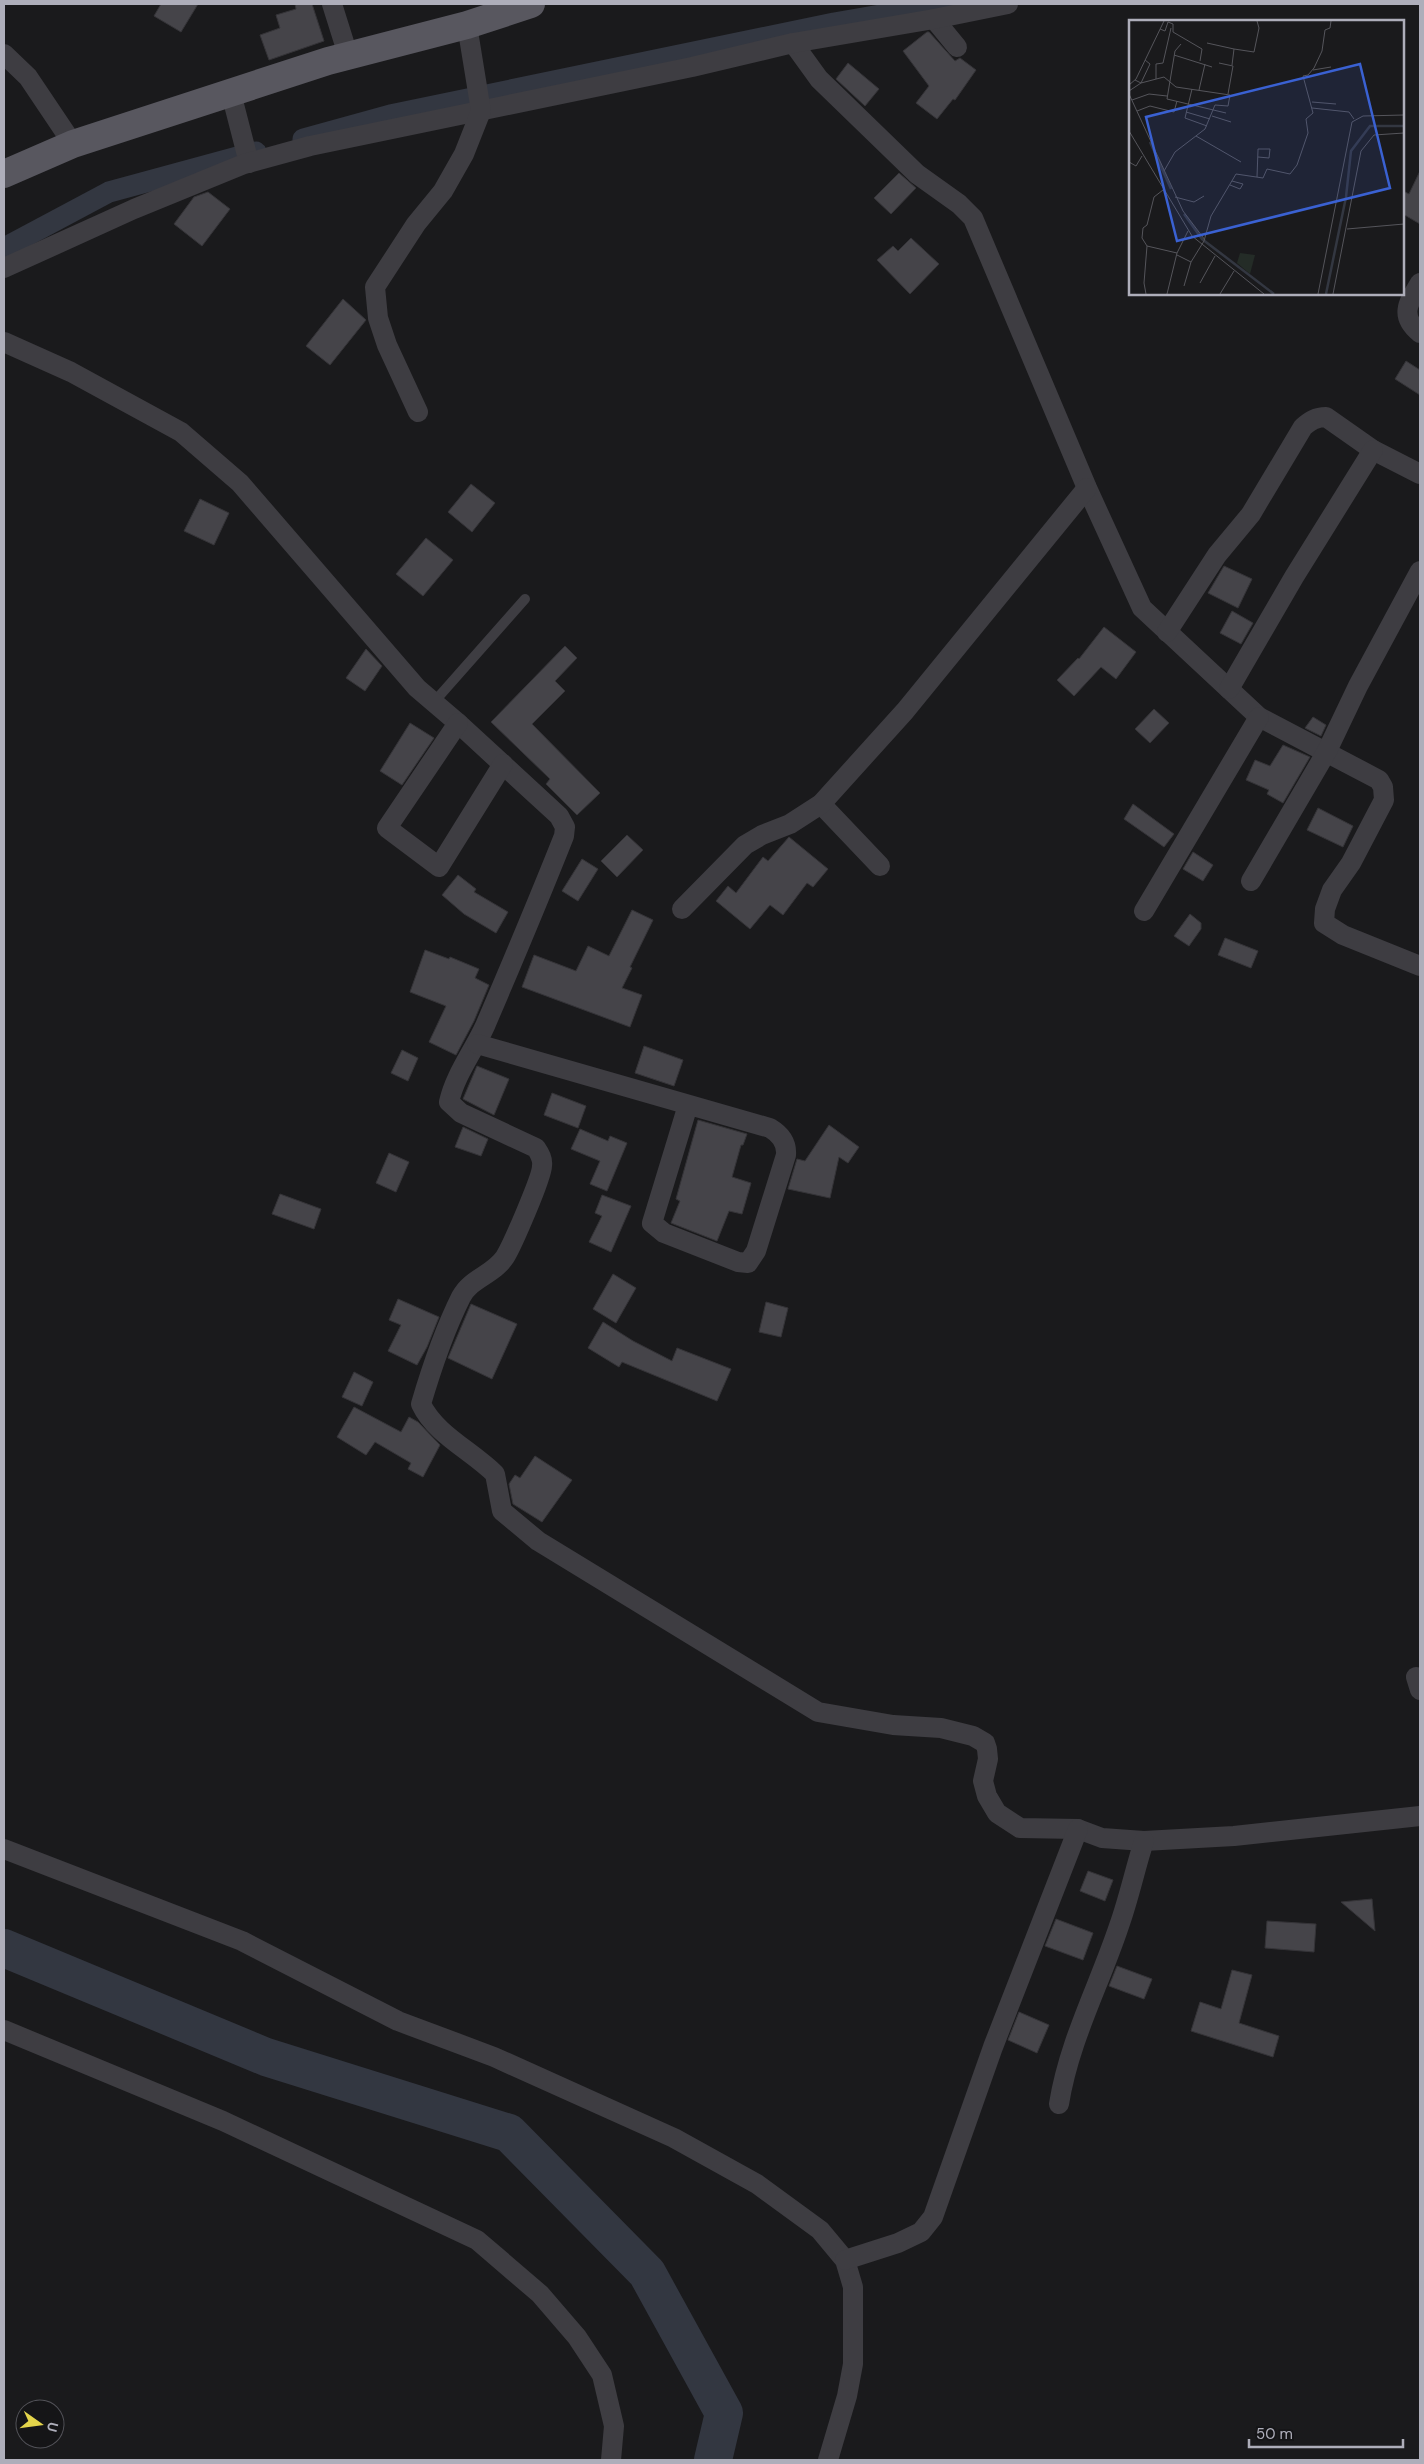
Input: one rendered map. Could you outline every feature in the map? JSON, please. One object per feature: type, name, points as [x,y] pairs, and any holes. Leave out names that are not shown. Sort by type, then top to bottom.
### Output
[{"type":"main road","points":[[4,174],[73,144],[233,104],[348,55],[467,25],[531,4]]},
{"type":"street","points":[[332,4],[348,55]]},
{"type":"street","points":[[4,268],[134,209],[248,161],[481,107],[692,67],[792,43],[934,19],[1008,4]]},
{"type":"street","points":[[934,19],[957,46]]},
{"type":"street","points":[[418,412],[387,345],[378,318],[375,287],[416,224],[443,191],[464,154],[481,107],[467,25]]},
{"type":"street","points":[[792,43],[819,79],[918,174],[959,204],[972,218],[1087,488],[1142,608],[1259,717],[1327,751],[1379,780],[1383,788],[1384,800],[1351,863],[1332,890],[1325,908],[1324,923],[1343,935],[1420,966]]},
{"type":"street","points":[[4,54],[28,77],[73,144]]},
{"type":"street","points":[[233,104],[248,161]]},
{"type":"street","points":[[1420,283],[1411,298],[1407,316],[1411,325],[1420,333]]},
{"type":"street","points":[[4,342],[71,372],[181,432],[240,483],[417,688],[559,816],[565,827],[564,836],[477,1044],[453,1086],[449,1102],[451,1106],[461,1113],[536,1148],[542,1157],[542,1166],[505,1257],[493,1270],[473,1282],[461,1297],[425,1389],[421,1404],[426,1416],[495,1474],[502,1511],[538,1541],[818,1712],[893,1725],[941,1728],[973,1736],[985,1743],[988,1759],[983,1781],[986,1796],[997,1813],[1020,1828],[1078,1829],[1102,1838],[1144,1841],[1234,1836],[1420,1816]]},
{"type":"street","points":[[1168,632],[1217,555],[1251,514],[1302,427],[1312,420],[1326,417],[1373,450],[1420,474]]},
{"type":"street","points":[[1229,690],[1294,577],[1373,450]]},
{"type":"street","points":[[682,909],[745,845],[762,835],[790,824],[821,804],[905,711],[1087,488]]},
{"type":"street","points":[[1251,881],[1327,751],[1358,686],[1420,571]]},
{"type":"street","points":[[1144,910],[1259,717]]},
{"type":"street","points":[[458,723],[387,828],[439,867],[503,764]]},
{"type":"street","points":[[821,804],[880,866]]},
{"type":"street","points":[[477,1044],[770,1128],[785,1144],[786,1155],[756,1252],[748,1263],[738,1262],[672,1236],[658,1230],[652,1223],[688,1105]]},
{"type":"street","points":[[845,2260],[898,2243],[921,2232],[933,2217],[993,2047],[1078,1829]]},
{"type":"street","points":[[1059,2104],[1064,2076],[1075,2040],[1119,1926],[1144,1841]]},
{"type":"street","points":[[4,1849],[242,1941],[398,2021],[494,2057],[674,2138],[757,2184],[820,2230],[845,2260],[853,2287],[853,2364],[847,2396],[828,2460]]},
{"type":"street","points":[[4,2030],[223,2121],[477,2240],[540,2294],[577,2337],[602,2375],[614,2426],[611,2460]]},
{"type":"lane","points":[[434,702],[525,598]]},
{"type":"building","points":[[161,4],[198,4],[181,32],[154,16]]},
{"type":"building","points":[[295,4],[312,4],[324,41],[269,60],[260,35],[280,28],[276,15],[296,9]]},
{"type":"building","points":[[927,32],[955,61],[960,58],[976,70],[955,100],[953,99],[937,119],[916,103],[929,86],[903,51]]},
{"type":"building","points":[[848,63],[879,89],[865,106],[836,79]]},
{"type":"building","points":[[1420,171],[1420,224],[1404,215],[1404,192],[1409,194]]},
{"type":"building","points":[[899,173],[916,188],[891,214],[874,198]]},
{"type":"building","points":[[208,192],[230,209],[202,246],[174,224],[194,197]]},
{"type":"building","points":[[911,238],[939,264],[910,294],[877,260],[893,246],[898,251]]},
{"type":"building","points":[[343,299],[366,320],[330,365],[306,346]]},
{"type":"building","points":[[1406,361],[1420,370],[1420,395],[1395,379]]},
{"type":"building","points":[[471,484],[495,503],[472,532],[448,512]]},
{"type":"building","points":[[200,499],[229,513],[214,545],[184,531]]},
{"type":"building","points":[[426,538],[453,560],[423,596],[396,574]]},
{"type":"building","points":[[1224,566],[1252,579],[1238,608],[1208,593]]},
{"type":"building","points":[[1232,611],[1253,623],[1241,644],[1220,633]]},
{"type":"building","points":[[1104,627],[1136,652],[1116,679],[1101,667],[1074,696],[1057,680],[1079,659]]},
{"type":"building","points":[[565,646],[577,658],[555,681],[565,691],[532,724],[600,793],[577,815],[546,784],[550,779],[491,722]]},
{"type":"building","points":[[366,649],[382,666],[365,691],[346,678]]},
{"type":"building","points":[[1154,709],[1169,723],[1150,743],[1135,729]]},
{"type":"building","points":[[1313,717],[1326,725],[1321,736],[1305,728]]},
{"type":"building","points":[[410,723],[434,738],[402,785],[380,771]]},
{"type":"building","points":[[1283,745],[1310,757],[1283,803],[1267,794],[1269,790],[1246,780],[1255,760],[1270,766]]},
{"type":"building","points":[[1133,804],[1174,834],[1164,847],[1124,819]]},
{"type":"building","points":[[1318,808],[1353,826],[1343,847],[1307,830]]},
{"type":"building","points":[[627,835],[643,850],[617,877],[601,861]]},
{"type":"building","points":[[789,837],[828,869],[813,887],[807,883],[783,915],[770,905],[750,929],[716,901],[728,886],[736,893],[763,857],[768,861]]},
{"type":"building","points":[[1193,852],[1213,865],[1203,881],[1183,869]]},
{"type":"building","points":[[582,859],[598,869],[578,901],[562,891]]},
{"type":"building","points":[[458,875],[476,889],[474,892],[508,912],[496,933],[464,914],[442,895]]},
{"type":"building","points":[[632,910],[653,920],[622,988],[642,995],[630,1027],[522,987],[534,955],[576,971],[588,946],[609,956]]},
{"type":"building","points":[[1190,914],[1201,923],[1201,929],[1189,946],[1174,936]]},
{"type":"building","points":[[1225,938],[1258,951],[1251,968],[1218,955]]},
{"type":"building","points":[[425,950],[449,959],[450,957],[479,969],[475,978],[489,985],[474,1021],[456,1055],[429,1042],[446,1006],[410,992]]},
{"type":"building","points":[[644,1046],[683,1060],[674,1086],[635,1073]]},
{"type":"building","points":[[402,1050],[418,1058],[408,1081],[391,1073]]},
{"type":"building","points":[[477,1066],[509,1079],[494,1115],[463,1099]]},
{"type":"building","points":[[552,1093],[586,1106],[578,1128],[544,1115]]},
{"type":"building","points":[[698,1120],[747,1134],[743,1145],[741,1145],[732,1177],[751,1183],[742,1214],[729,1211],[717,1241],[671,1223],[680,1201],[676,1199]]},
{"type":"building","points":[[829,1125],[859,1147],[848,1163],[839,1157],[830,1198],[788,1189],[797,1159],[805,1161]]},
{"type":"building","points":[[463,1127],[488,1139],[481,1156],[455,1147]]},
{"type":"building","points":[[580,1129],[608,1141],[610,1136],[627,1143],[607,1191],[590,1184],[600,1161],[571,1149]]},
{"type":"building","points":[[389,1153],[409,1162],[396,1192],[376,1183]]},
{"type":"building","points":[[280,1194],[321,1209],[314,1229],[272,1214]]},
{"type":"building","points":[[602,1195],[631,1206],[611,1252],[589,1242],[602,1216],[595,1213]]},
{"type":"building","points":[[613,1274],[636,1288],[616,1323],[593,1309]]},
{"type":"building","points":[[398,1299],[439,1317],[427,1347],[417,1365],[388,1351],[401,1325],[389,1320]]},
{"type":"building","points":[[766,1302],[788,1308],[781,1337],[759,1332]]},
{"type":"building","points":[[471,1304],[517,1324],[492,1379],[448,1358]]},
{"type":"building","points":[[603,1322],[633,1341],[672,1361],[677,1348],[731,1369],[717,1401],[622,1362],[619,1367],[588,1348]]},
{"type":"building","points":[[354,1372],[373,1382],[362,1406],[342,1397]]},
{"type":"building","points":[[354,1407],[401,1432],[409,1417],[418,1422],[440,1445],[423,1477],[408,1469],[411,1463],[375,1442],[366,1455],[337,1437]]},
{"type":"building","points":[[535,1456],[572,1480],[542,1522],[513,1504],[509,1484],[515,1475],[520,1478]]},
{"type":"building","points":[[1088,1871],[1113,1880],[1105,1901],[1080,1891]]},
{"type":"building","points":[[1372,1899],[1375,1931],[1341,1902]]},
{"type":"building","points":[[1056,1919],[1093,1933],[1083,1960],[1045,1946]]},
{"type":"building","points":[[1267,1921],[1316,1924],[1314,1952],[1265,1948]]},
{"type":"building","points":[[1117,1966],[1152,1979],[1144,1999],[1109,1986]]},
{"type":"building","points":[[1232,1970],[1252,1975],[1239,2023],[1279,2036],[1273,2057],[1191,2031],[1200,2002],[1221,2009]]},
{"type":"building","points":[[1019,2012],[1049,2025],[1037,2053],[1008,2040]]},
{"type":"waterway","points":[[303,139],[390,115],[834,23],[944,4]]},
{"type":"waterway","points":[[4,248],[109,192],[256,152]]},
{"type":"waterway","points":[[4,1948],[266,2057],[509,2133],[647,2273],[724,2413],[713,2460]]}]
